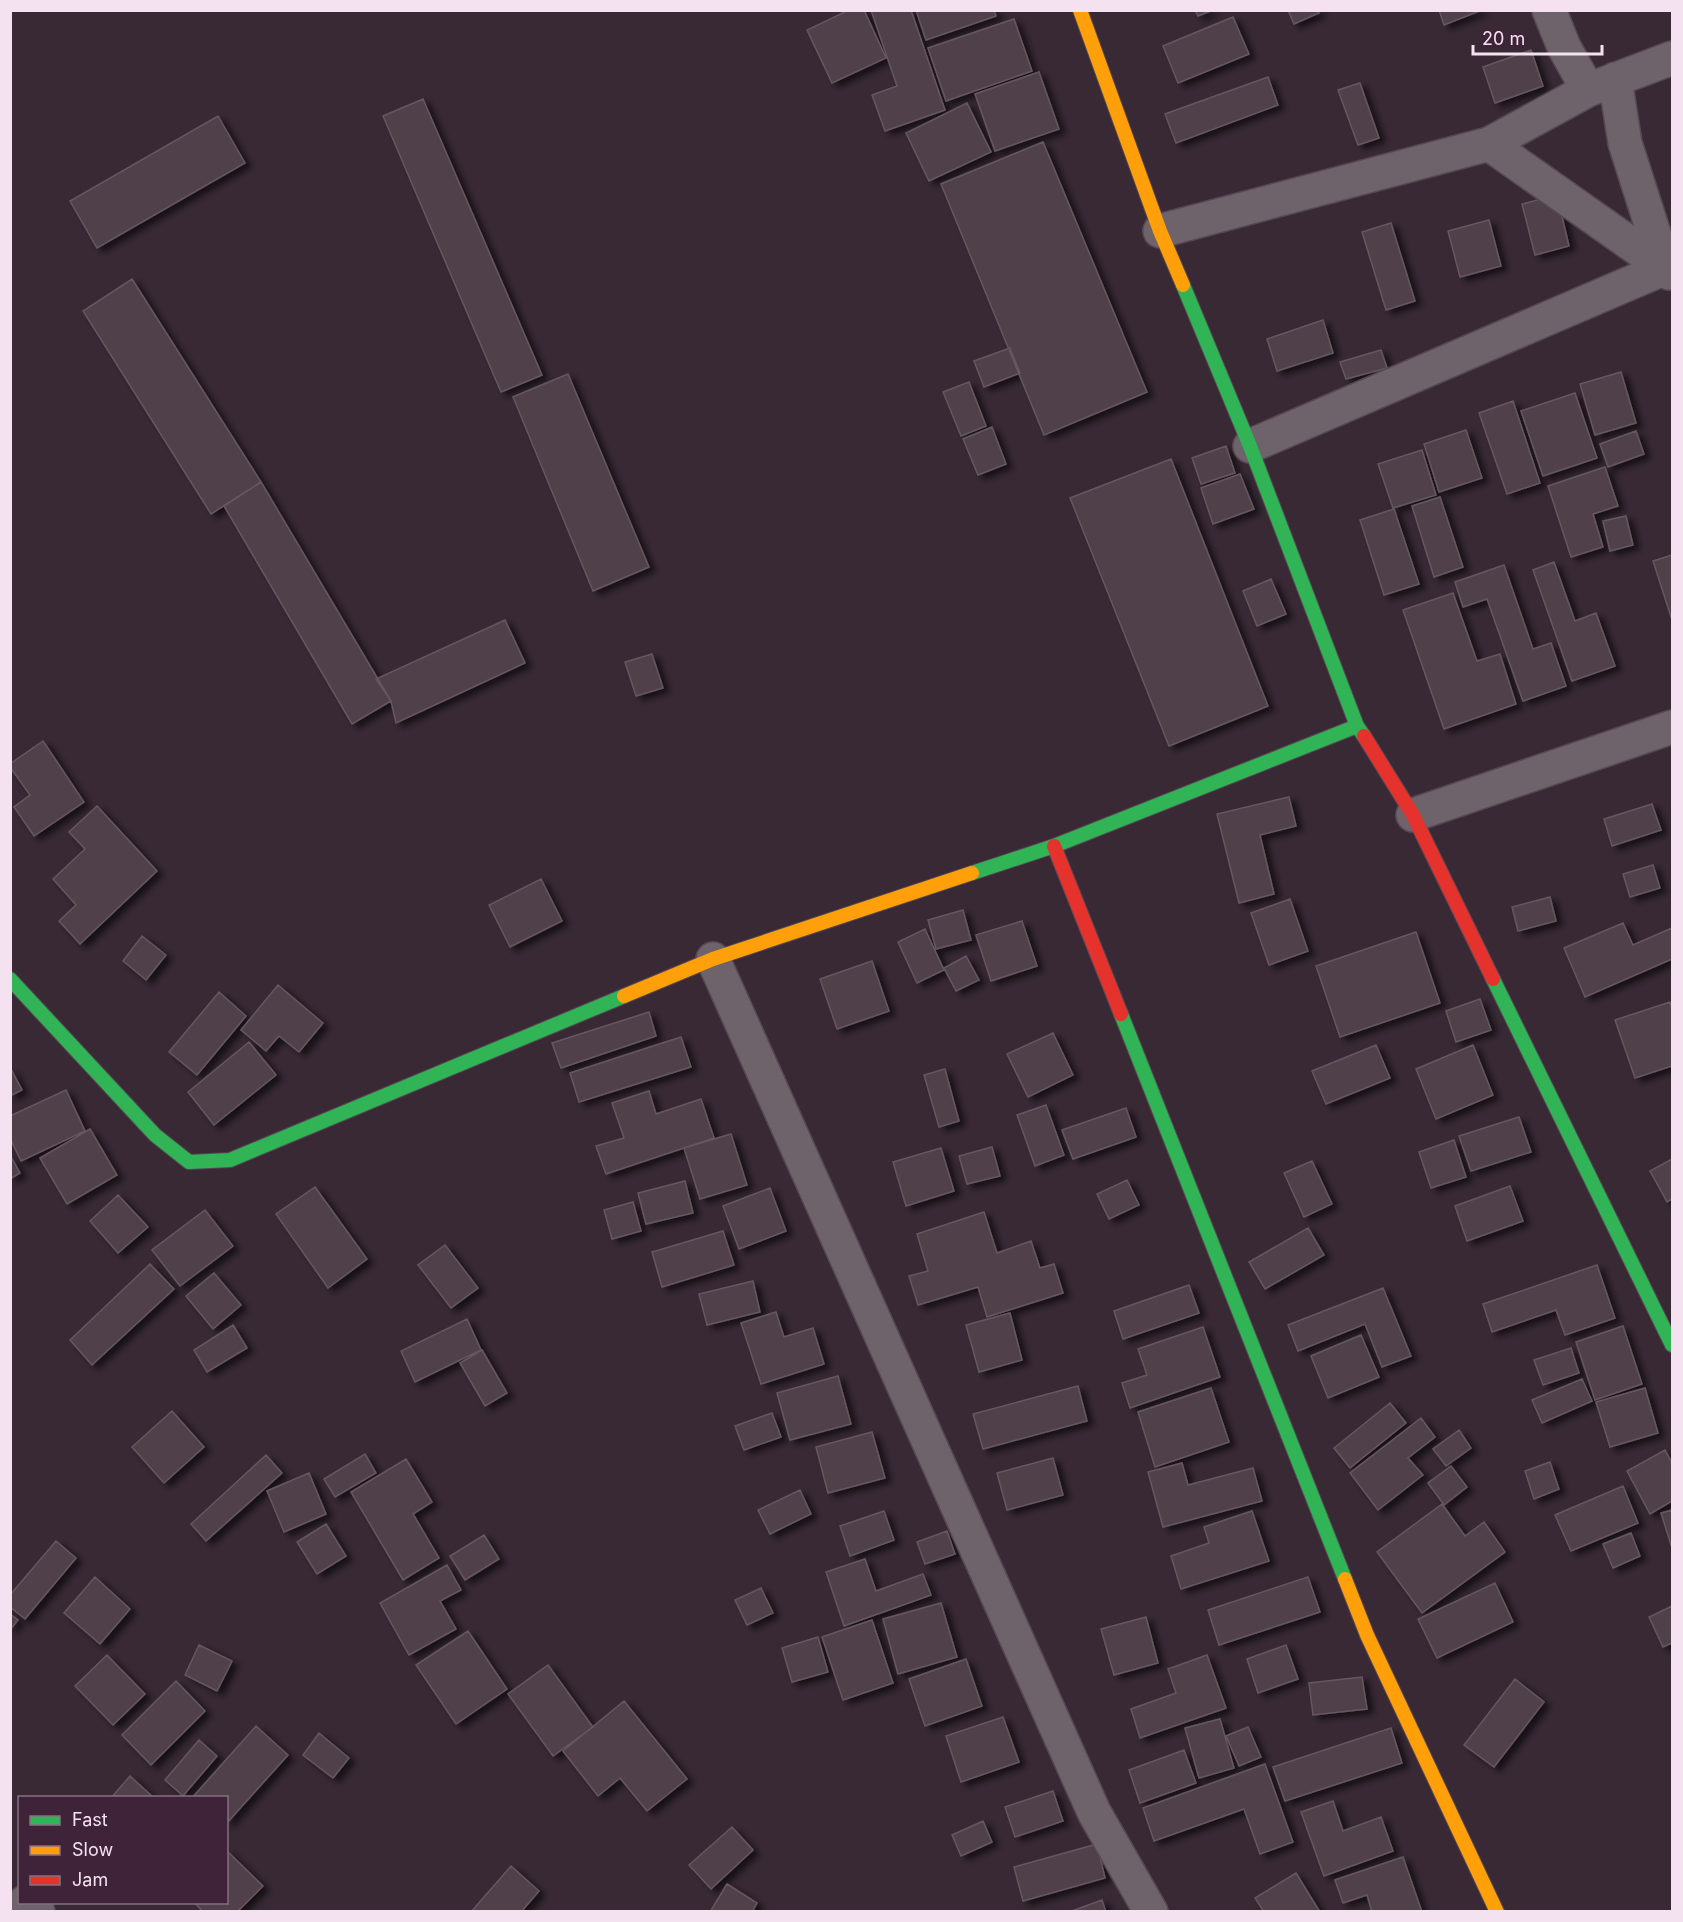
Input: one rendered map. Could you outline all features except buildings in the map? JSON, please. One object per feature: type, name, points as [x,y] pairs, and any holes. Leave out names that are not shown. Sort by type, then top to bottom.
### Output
[{"type":"street","points":[[1080,10],[1160,231],[1250,446],[1357,726],[1413,814],[1672,1345]]},
{"type":"street","points":[[1549,10],[1564,47],[1602,84],[1625,143],[1669,274]]},
{"type":"street","points":[[1160,231],[1489,144],[1602,84],[1672,58]]},
{"type":"street","points":[[1489,144],[1669,274]]},
{"type":"street","points":[[1250,446],[1669,274]]},
{"type":"street","points":[[10,979],[155,1135],[189,1162],[230,1160],[713,959],[1054,846],[1357,726]]},
{"type":"street","points":[[1413,814],[1672,727]]},
{"type":"street","points":[[1054,846],[1366,1635],[1497,1911]]},
{"type":"street","points":[[713,959],[1094,1812],[1151,1911]]},
{"type":"traffic: fast","points":[[1183,285],[1250,446],[1357,726],[1364,736]]},
{"type":"traffic: fast","points":[[972,873],[1054,846],[1357,726]]},
{"type":"traffic: fast","points":[[10,979],[155,1135],[189,1162],[230,1160],[624,996]]},
{"type":"traffic: fast","points":[[1493,979],[1672,1345]]},
{"type":"traffic: fast","points":[[1121,1014],[1345,1579]]},
{"type":"traffic: slow","points":[[1080,10],[1160,231],[1183,285]]},
{"type":"traffic: slow","points":[[624,996],[713,959],[972,873]]},
{"type":"traffic: slow","points":[[1345,1579],[1367,1635],[1497,1912]]},
{"type":"traffic: jam","points":[[1364,736],[1413,815],[1493,979]]},
{"type":"traffic: jam","points":[[1054,846],[1121,1014]]}]
